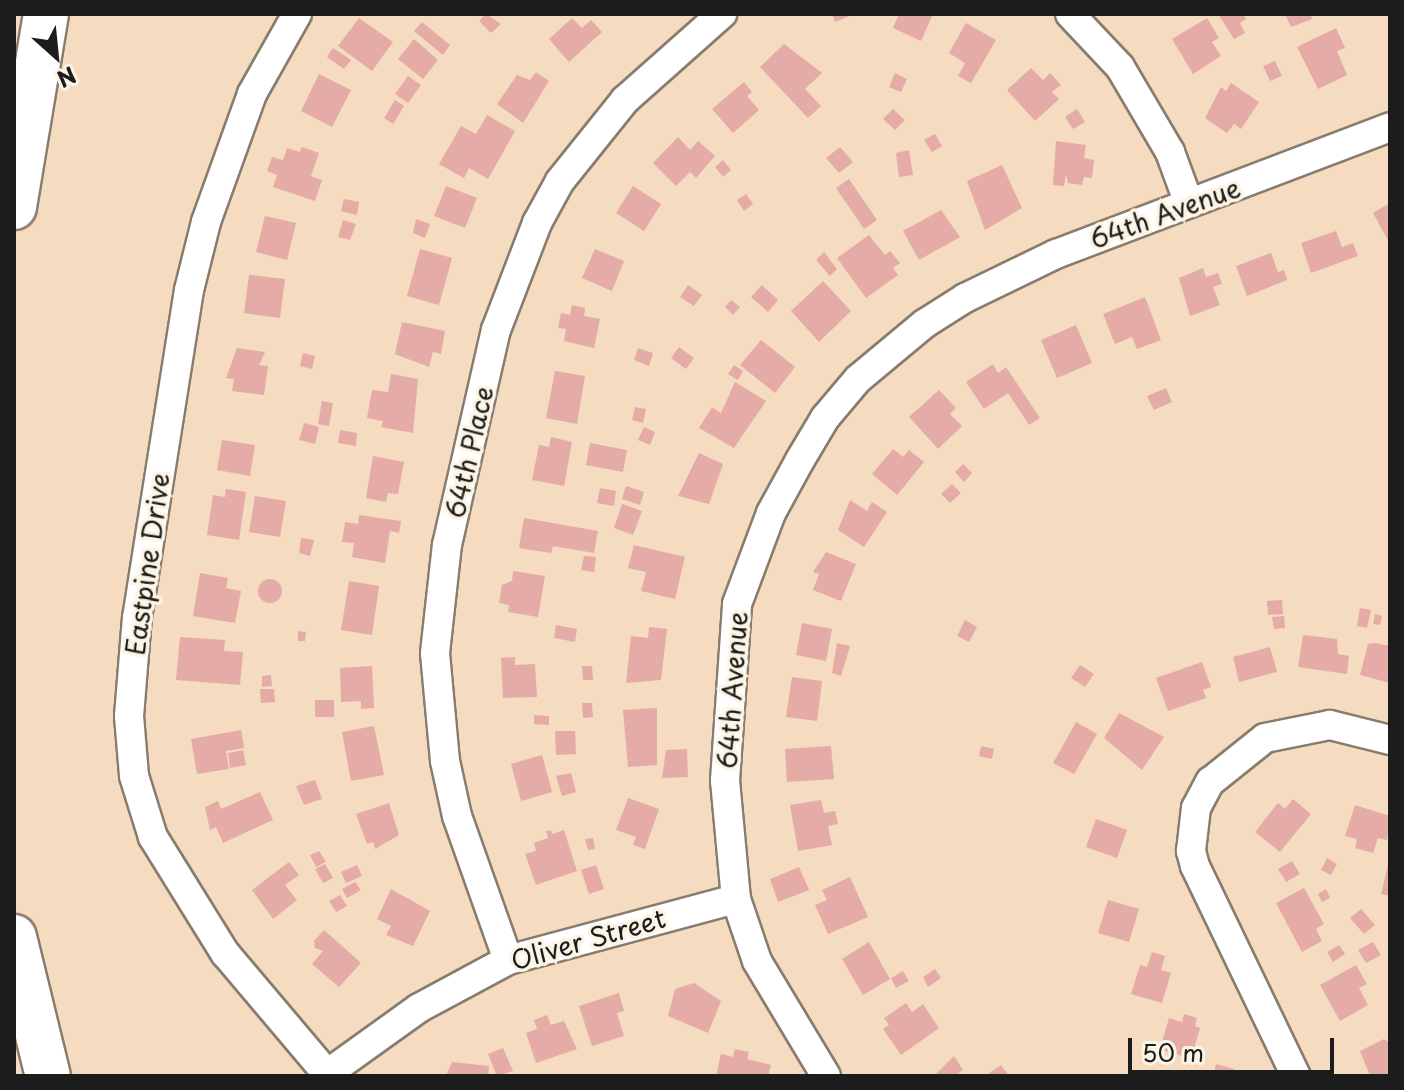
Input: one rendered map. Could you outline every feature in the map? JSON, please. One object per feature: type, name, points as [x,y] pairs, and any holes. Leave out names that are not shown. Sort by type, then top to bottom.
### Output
[{"type":"highway","points":[[14,207],[46,14]]},
{"type":"highway","points":[[14,937],[48,1076]]},
{"type":"highway","points":[[14,966],[29,1076]]},
{"type":"street","name":"Eastpine Drive","points":[[297,14],[252,94],[199,249],[137,617],[129,716],[134,776],[153,837],[225,953],[328,1075]]},
{"type":"street","name":"64th Place","points":[[508,960],[457,816],[445,761],[435,653],[447,545],[496,330],[537,223],[560,181],[625,100],[722,14]]},
{"type":"street","points":[[1070,14],[1120,67],[1170,152],[1188,201]]},
{"type":"street","name":"64th Avenue","points":[[826,1076],[757,961],[736,899],[725,781],[737,604],[771,513],[825,418],[891,350],[965,298],[1032,264],[1188,201],[1279,172],[1390,127]]},
{"type":"street","points":[[1296,1076],[1224,934],[1191,851],[1196,808],[1210,782],[1265,738],[1300,727],[1330,725],[1390,740]]},
{"type":"street","name":"Oliver Street","points":[[328,1075],[419,1008],[508,960],[736,899]]},
{"type":"building","points":[[486,14],[501,24],[491,33],[479,21]]},
{"type":"building","points":[[832,14],[855,14],[835,22]]},
{"type":"building","points":[[899,14],[933,14],[921,41],[893,28]]},
{"type":"building","points":[[1218,14],[1243,14],[1246,19],[1240,23],[1245,33],[1234,39]]},
{"type":"building","points":[[1310,14],[1312,19],[1291,27],[1286,16]]},
{"type":"building","points":[[359,18],[393,42],[372,71],[338,46]]},
{"type":"building","points":[[572,18],[582,28],[591,20],[602,32],[569,62],[549,39]]},
{"type":"building","points":[[1207,18],[1219,38],[1212,42],[1221,56],[1193,74],[1172,39]]},
{"type":"building","points":[[422,22],[450,45],[443,55],[414,31]]},
{"type":"building","points":[[966,23],[996,40],[971,83],[958,76],[965,63],[949,53]]},
{"type":"building","points":[[1336,28],[1345,48],[1337,51],[1347,75],[1318,89],[1297,47]]},
{"type":"building","points":[[414,39],[438,60],[423,79],[398,59]]},
{"type":"building","points":[[784,44],[822,73],[805,89],[821,106],[808,118],[760,67]]},
{"type":"building","points":[[333,48],[351,60],[344,69],[327,57]]},
{"type":"building","points":[[1275,61],[1282,76],[1270,81],[1263,66]]},
{"type":"building","points":[[1031,68],[1043,80],[1050,73],[1061,85],[1052,92],[1059,99],[1035,121],[1007,90]]},
{"type":"building","points":[[536,72],[549,81],[523,123],[497,104],[517,75],[530,80]]},
{"type":"building","points":[[895,73],[907,79],[901,92],[889,87]]},
{"type":"building","points":[[319,74],[351,90],[332,127],[301,111]]},
{"type":"building","points":[[408,76],[421,85],[408,103],[395,94]]},
{"type":"building","points":[[744,82],[752,92],[747,96],[759,110],[733,133],[712,109]]},
{"type":"building","points":[[1231,83],[1259,102],[1241,129],[1234,124],[1227,133],[1205,118],[1221,87],[1226,91]]},
{"type":"building","points":[[395,100],[404,106],[393,124],[384,118]]},
{"type":"building","points":[[893,109],[905,120],[895,130],[883,119]]},
{"type":"building","points":[[1077,109],[1085,122],[1073,129],[1065,117]]},
{"type":"building","points":[[487,115],[515,131],[488,179],[469,168],[464,178],[439,164],[461,126],[476,134]]},
{"type":"building","points":[[935,134],[942,146],[932,152],[924,140]]},
{"type":"building","points":[[678,137],[690,150],[698,141],[715,156],[696,178],[690,172],[676,186],[653,163]]},
{"type":"building","points":[[1056,141],[1086,145],[1084,158],[1094,160],[1092,178],[1084,177],[1082,185],[1068,183],[1066,174],[1064,186],[1053,185]]},
{"type":"building","points":[[302,147],[319,153],[311,176],[322,180],[315,201],[273,187],[277,175],[267,171],[272,157],[283,160],[287,148],[300,152]]},
{"type":"building","points":[[840,147],[853,162],[839,173],[826,158]]},
{"type":"building","points":[[909,150],[913,175],[899,177],[896,153]]},
{"type":"building","points":[[723,160],[731,170],[723,177],[715,167]]},
{"type":"building","points":[[1002,165],[1022,208],[985,230],[967,181]]},
{"type":"building","points":[[849,179],[877,220],[864,229],[836,188]]},
{"type":"building","points":[[446,186],[477,198],[465,228],[434,216]]},
{"type":"building","points":[[633,186],[661,204],[644,231],[616,213]]},
{"type":"building","points":[[746,194],[753,204],[744,211],[737,200]]},
{"type":"building","points":[[344,199],[359,202],[357,215],[341,211]]},
{"type":"building","points":[[1390,203],[1390,244],[1373,213]]},
{"type":"building","points":[[941,210],[960,237],[919,260],[903,231]]},
{"type":"building","points":[[265,216],[296,223],[287,260],[256,252]]},
{"type":"building","points":[[416,219],[430,224],[425,238],[413,233]]},
{"type":"building","points":[[343,220],[356,224],[350,240],[338,237]]},
{"type":"building","points":[[1336,231],[1342,247],[1353,243],[1358,256],[1311,273],[1301,243]]},
{"type":"building","points":[[869,235],[885,255],[890,251],[900,263],[893,268],[898,275],[866,298],[837,258]]},
{"type":"building","points":[[420,249],[452,258],[439,305],[407,296]]},
{"type":"building","points":[[595,249],[624,261],[612,291],[582,278]]},
{"type":"building","points":[[824,252],[837,269],[830,276],[816,260]]},
{"type":"building","points":[[1271,253],[1278,272],[1284,270],[1287,280],[1247,296],[1236,266]]},
{"type":"building","points":[[1203,268],[1206,277],[1218,273],[1222,284],[1213,287],[1220,305],[1190,316],[1179,278]]},
{"type":"building","points":[[249,275],[285,279],[280,318],[244,313]]},
{"type":"building","points":[[823,281],[851,311],[819,342],[791,311]]},
{"type":"building","points":[[688,285],[702,295],[694,306],[680,297]]},
{"type":"building","points":[[762,285],[778,300],[768,312],[751,297]]},
{"type":"building","points":[[1145,297],[1161,340],[1137,349],[1132,337],[1115,344],[1103,314]]},
{"type":"building","points":[[731,300],[740,307],[733,315],[725,307]]},
{"type":"building","points":[[572,305],[585,308],[584,316],[600,319],[594,348],[564,341],[566,329],[558,328],[561,313],[570,315]]},
{"type":"building","points":[[402,322],[445,331],[441,354],[433,352],[429,367],[395,354]]},
{"type":"building","points":[[1076,325],[1092,363],[1057,378],[1041,340]]},
{"type":"building","points":[[761,340],[795,367],[775,393],[740,365]]},
{"type":"building","points":[[679,347],[694,358],[686,369],[671,358]]},
{"type":"building","points":[[237,348],[265,352],[259,365],[268,366],[264,395],[232,391],[234,379],[226,378]]},
{"type":"building","points":[[638,348],[653,353],[649,366],[634,360]]},
{"type":"building","points":[[303,353],[315,356],[312,369],[300,366]]},
{"type":"building","points":[[993,364],[998,373],[1006,367],[1040,418],[1029,425],[1008,393],[984,409],[966,382]]},
{"type":"building","points":[[734,365],[743,371],[738,380],[728,374]]},
{"type":"building","points":[[555,371],[585,376],[577,424],[546,418]]},
{"type":"building","points":[[391,374],[418,379],[413,433],[381,427],[383,421],[367,418],[372,390],[388,392]]},
{"type":"building","points":[[735,382],[766,401],[734,448],[699,428],[712,407],[721,413]]},
{"type":"building","points":[[1166,388],[1172,402],[1154,410],[1147,396]]},
{"type":"building","points":[[939,390],[956,408],[950,414],[962,426],[938,449],[909,417]]},
{"type":"building","points":[[322,401],[333,403],[329,426],[318,424]]},
{"type":"building","points":[[635,407],[646,409],[643,423],[632,420]]},
{"type":"building","points":[[304,423],[319,427],[315,444],[299,440]]},
{"type":"building","points":[[644,427],[655,432],[650,445],[638,440]]},
{"type":"building","points":[[340,430],[357,433],[356,446],[338,443]]},
{"type":"building","points":[[551,437],[572,442],[564,486],[532,480],[539,445],[549,447]]},
{"type":"building","points":[[222,440],[255,445],[250,476],[217,470]]},
{"type":"building","points":[[590,443],[627,450],[623,472],[586,465]]},
{"type":"building","points":[[893,449],[903,457],[909,450],[924,462],[897,495],[872,474]]},
{"type":"building","points":[[699,453],[723,464],[709,504],[678,496]]},
{"type":"building","points":[[373,456],[404,462],[398,494],[388,493],[386,502],[366,498]]},
{"type":"building","points":[[963,464],[972,473],[964,482],[955,472]]},
{"type":"building","points":[[952,484],[961,493],[950,503],[941,494]]},
{"type":"building","points":[[626,486],[644,492],[640,505],[622,499]]},
{"type":"building","points":[[600,488],[616,491],[614,506],[597,503]]},
{"type":"building","points":[[226,489],[246,492],[239,540],[207,535],[213,495],[225,497]]},
{"type":"building","points":[[255,496],[286,501],[280,537],[249,532]]},
{"type":"building","points":[[850,500],[867,511],[872,502],[887,512],[864,547],[838,530]]},
{"type":"building","points":[[622,504],[642,511],[633,535],[614,528]]},
{"type":"building","points":[[359,515],[401,521],[399,533],[390,531],[385,563],[352,557],[354,543],[342,542],[345,522],[358,524]]},
{"type":"building","points":[[524,518],[598,531],[594,553],[553,546],[551,553],[519,548]]},
{"type":"building","points":[[301,538],[314,540],[310,556],[299,553]]},
{"type":"building","points":[[634,545],[685,557],[675,599],[641,591],[646,572],[628,568]]},
{"type":"building","points":[[826,552],[856,564],[841,601],[813,590],[819,574],[813,572]]},
{"type":"building","points":[[584,556],[596,557],[594,572],[581,570]]},
{"type":"building","points":[[513,571],[545,576],[538,617],[508,612],[509,605],[499,603],[502,585],[512,581]]},
{"type":"building","points":[[200,573],[228,578],[226,588],[241,591],[235,623],[193,616]]},
{"type":"building","points":[[270,579],[278,583],[282,591],[278,599],[270,603],[262,599],[258,591],[262,583]]},
{"type":"building","points":[[349,581],[379,586],[372,635],[341,630]]},
{"type":"building","points":[[1282,600],[1283,614],[1268,615],[1267,601]]},
{"type":"building","points":[[1360,608],[1371,610],[1367,628],[1357,626]]},
{"type":"building","points":[[1375,614],[1382,616],[1380,625],[1373,624]]},
{"type":"building","points":[[1284,616],[1285,628],[1274,629],[1272,617]]},
{"type":"building","points":[[965,620],[977,627],[969,642],[957,636]]},
{"type":"building","points":[[802,623],[832,629],[826,661],[796,655]]},
{"type":"building","points":[[556,625],[577,629],[575,642],[554,638]]},
{"type":"building","points":[[649,627],[667,629],[661,680],[626,683],[631,636],[648,638]]},
{"type":"building","points":[[298,631],[306,632],[305,641],[298,641]]},
{"type":"building","points":[[1303,635],[1337,639],[1338,654],[1349,656],[1347,674],[1298,667]]},
{"type":"building","points":[[180,637],[225,640],[224,651],[243,652],[240,685],[176,680]]},
{"type":"building","points":[[837,643],[850,646],[841,676],[832,673]]},
{"type":"building","points":[[1368,644],[1390,646],[1390,683],[1360,675]]},
{"type":"building","points":[[1270,647],[1277,672],[1239,682],[1233,657]]},
{"type":"building","points":[[515,657],[515,665],[535,664],[537,697],[503,698],[501,658]]},
{"type":"building","points":[[1202,662],[1211,687],[1203,690],[1206,698],[1168,711],[1156,678]]},
{"type":"building","points":[[1080,665],[1094,674],[1085,687],[1071,678]]},
{"type":"building","points":[[372,666],[374,708],[361,709],[361,701],[341,702],[340,668]]},
{"type":"building","points":[[582,666],[592,666],[593,680],[583,680]]},
{"type":"building","points":[[271,675],[272,686],[262,687],[262,676]]},
{"type":"building","points":[[792,677],[822,681],[817,721],[786,717]]},
{"type":"building","points":[[260,689],[274,689],[275,702],[261,703]]},
{"type":"building","points":[[315,700],[334,700],[334,717],[315,717]]},
{"type":"building","points":[[582,703],[592,703],[593,717],[583,718]]},
{"type":"building","points":[[657,708],[657,765],[628,767],[623,710]]},
{"type":"building","points":[[1119,713],[1164,737],[1142,770],[1104,738]]},
{"type":"building","points":[[534,715],[549,716],[549,725],[534,724]]},
{"type":"building","points":[[1076,722],[1097,734],[1074,774],[1053,763]]},
{"type":"building","points":[[374,726],[384,775],[351,781],[342,732]]},
{"type":"building","points":[[241,730],[244,748],[226,751],[229,769],[197,774],[191,739]]},
{"type":"building","points":[[555,731],[575,731],[576,754],[556,755]]},
{"type":"building","points":[[831,746],[834,779],[787,782],[785,749]]},
{"type":"building","points":[[981,746],[994,749],[992,759],[979,756]]},
{"type":"building","points":[[687,749],[688,777],[662,778],[666,750]]},
{"type":"building","points":[[243,750],[246,765],[230,768],[228,753]]},
{"type":"building","points":[[542,755],[552,792],[521,801],[511,764]]},
{"type":"building","points":[[571,773],[576,792],[562,796],[556,776]]},
{"type":"building","points":[[315,780],[322,799],[304,805],[296,786]]},
{"type":"building","points":[[260,792],[273,820],[223,843],[216,827],[210,830],[205,807],[218,801],[221,809]]},
{"type":"building","points":[[628,798],[659,809],[645,849],[633,845],[636,837],[616,830]]},
{"type":"building","points":[[1293,799],[1311,814],[1280,852],[1255,832],[1278,803],[1285,809]]},
{"type":"building","points":[[821,800],[824,813],[835,811],[838,824],[828,826],[832,845],[798,851],[790,805]]},
{"type":"building","points":[[389,803],[399,835],[375,849],[373,842],[367,844],[356,814]]},
{"type":"building","points":[[1355,805],[1390,816],[1387,840],[1378,838],[1373,853],[1355,848],[1357,839],[1345,836]]},
{"type":"building","points":[[1096,819],[1127,830],[1117,858],[1086,847]]},
{"type":"building","points":[[551,830],[552,834],[564,830],[577,871],[536,885],[525,854],[536,851],[534,843],[548,838],[546,831]]},
{"type":"building","points":[[593,838],[595,849],[588,850],[585,839]]},
{"type":"building","points":[[319,851],[326,862],[316,867],[310,855]]},
{"type":"building","points":[[1327,858],[1337,864],[1331,875],[1321,870]]},
{"type":"building","points":[[1292,861],[1300,874],[1286,882],[1278,869]]},
{"type":"building","points":[[1390,861],[1390,896],[1381,894]]},
{"type":"building","points":[[289,862],[299,875],[285,885],[297,900],[273,919],[252,890]]},
{"type":"building","points":[[325,864],[333,878],[323,883],[315,869]]},
{"type":"building","points":[[357,865],[362,876],[346,883],[341,872]]},
{"type":"building","points":[[596,865],[604,889],[589,894],[581,870]]},
{"type":"building","points":[[799,867],[809,890],[778,902],[770,879]]},
{"type":"building","points":[[850,877],[868,917],[828,934],[815,905],[827,900],[822,890]]},
{"type":"building","points":[[355,882],[361,890],[347,898],[342,889]]},
{"type":"building","points":[[1304,888],[1324,924],[1316,929],[1322,941],[1302,952],[1276,903]]},
{"type":"building","points":[[391,889],[430,911],[413,946],[386,935],[391,926],[377,919]]},
{"type":"building","points":[[1326,889],[1330,898],[1322,902],[1318,894]]},
{"type":"building","points":[[340,895],[347,906],[336,912],[329,901]]},
{"type":"building","points":[[1108,900],[1139,909],[1129,942],[1098,933]]},
{"type":"building","points":[[1361,909],[1375,925],[1364,934],[1350,918]]},
{"type":"building","points":[[324,930],[361,963],[339,987],[312,964],[323,951],[315,948],[314,941]]},
{"type":"building","points":[[869,942],[890,979],[863,995],[842,959]]},
{"type":"building","points":[[1373,942],[1381,955],[1366,963],[1358,950]]},
{"type":"building","points":[[1339,945],[1345,954],[1333,962],[1327,952]]},
{"type":"building","points":[[1152,952],[1165,956],[1161,970],[1171,973],[1162,1003],[1131,994],[1140,965],[1147,967]]},
{"type":"building","points":[[1356,965],[1367,984],[1359,988],[1368,1005],[1340,1021],[1320,985]]},
{"type":"building","points":[[935,969],[941,978],[928,987],[923,977]]},
{"type":"building","points":[[903,971],[909,981],[896,988],[891,978]]},
{"type":"building","points":[[694,983],[721,1001],[708,1033],[668,1016],[675,989]]},
{"type":"building","points":[[619,993],[624,1011],[617,1013],[624,1036],[592,1046],[579,1006]]},
{"type":"building","points":[[906,1003],[912,1012],[923,1004],[939,1028],[901,1055],[883,1029],[889,1025],[884,1018]]},
{"type":"building","points":[[1184,1014],[1197,1018],[1195,1026],[1200,1028],[1191,1059],[1160,1049],[1169,1018],[1182,1022]]},
{"type":"building","points":[[547,1015],[551,1025],[564,1021],[577,1049],[536,1063],[526,1033],[537,1029],[534,1020]]},
{"type":"building","points":[[1384,1039],[1390,1043],[1390,1076],[1370,1076],[1360,1051]]},
{"type":"building","points":[[503,1048],[513,1071],[497,1076],[488,1054]]},
{"type":"building","points":[[735,1049],[749,1052],[747,1059],[771,1065],[768,1076],[716,1076],[721,1054],[733,1057]]},
{"type":"building","points":[[954,1056],[963,1070],[954,1076],[934,1076]]},
{"type":"building","points":[[452,1062],[489,1066],[488,1076],[446,1076]]},
{"type":"building","points":[[1216,1064],[1234,1069],[1232,1076],[1213,1076]]},
{"type":"building","points":[[1001,1065],[1009,1076],[985,1076]]}]
